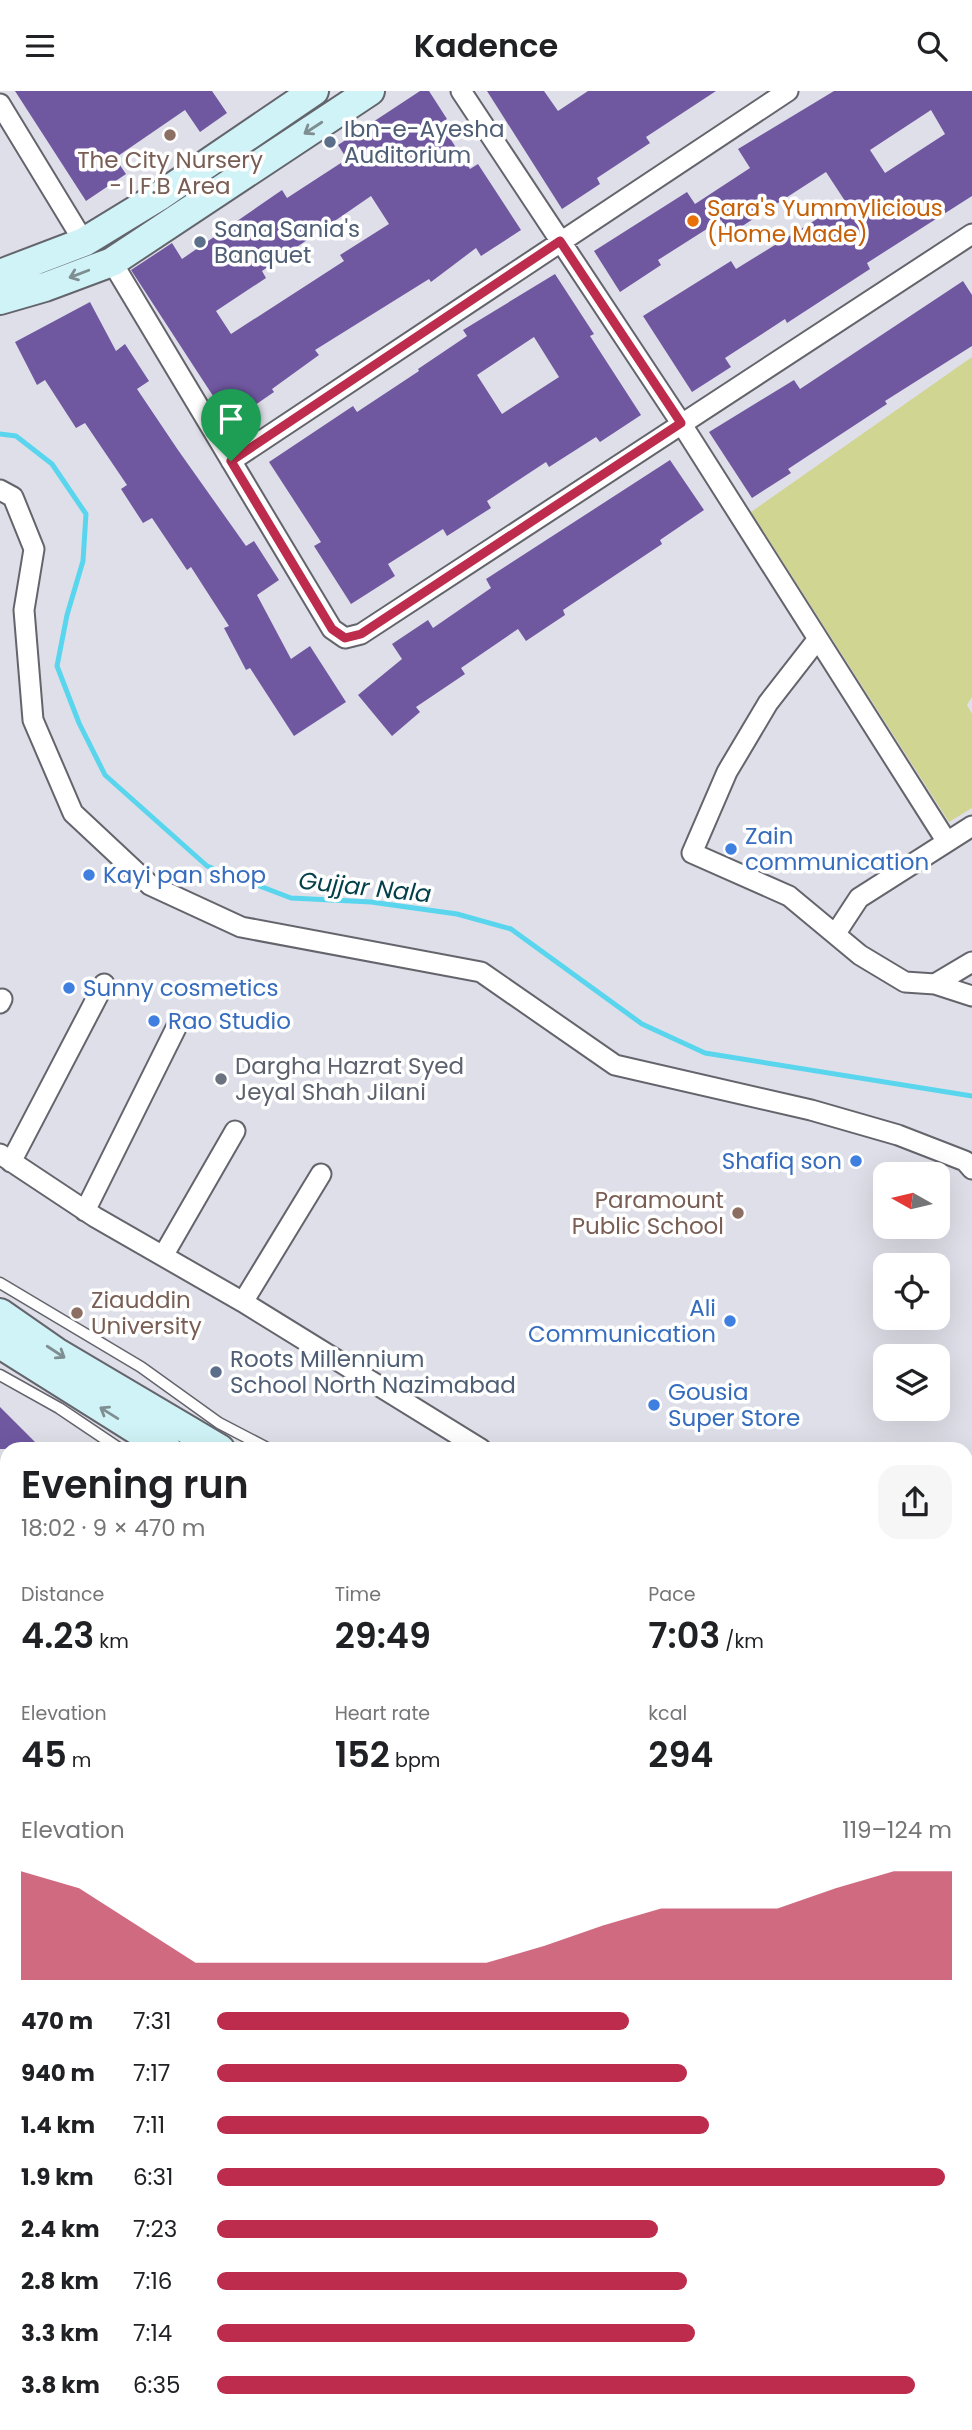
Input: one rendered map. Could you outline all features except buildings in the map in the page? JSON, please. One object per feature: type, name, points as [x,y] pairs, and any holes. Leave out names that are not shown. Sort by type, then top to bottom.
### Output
[{"type":"main road","points":[[0,274],[84,242],[161,195],[314,91]]},
{"type":"main road","points":[[0,300],[45,287],[112,262],[370,91]]},
{"type":"main road","points":[[0,1313],[56,1352],[208,1442]]},
{"type":"main road","points":[[0,1344],[150,1442]]},
{"type":"street","points":[[461,91],[681,423],[947,842]]},
{"type":"street","points":[[231,461],[788,91]]},
{"type":"street","points":[[0,104],[84,242]]},
{"type":"street","points":[[112,262],[332,629],[345,638],[361,634],[972,234]]},
{"type":"street","points":[[0,491],[13,497],[34,549],[24,610],[33,720],[74,813],[150,885],[240,927],[481,972],[615,1065],[811,1110],[898,1135],[965,1161],[972,1169]]},
{"type":"street","points":[[817,640],[768,703],[727,772],[692,853],[789,896],[860,955],[905,982],[935,984],[972,996]]},
{"type":"street","points":[[836,933],[859,898],[972,826]]},
{"type":"street","points":[[935,984],[972,962]]},
{"type":"street","points":[[104,984],[5,1158],[85,1211],[243,1302],[470,1442]]},
{"type":"street","points":[[85,1211],[177,1026]]},
{"type":"street","points":[[163,1256],[235,1131]]},
{"type":"street","points":[[243,1302],[321,1174]]},
{"type":"lane","points":[[0,1283],[141,1367],[219,1423],[256,1442]]},
{"type":"lane","points":[[0,1375],[59,1408],[110,1442]]},
{"type":"green space","points":[[972,357],[972,697],[967,705],[972,714],[972,808],[949,822],[751,512]]},
{"type":"waterway","name":"Gujjar Nala","points":[[0,434],[16,436],[52,464],[86,514],[83,561],[67,615],[57,666],[79,723],[105,775],[207,866],[291,898],[371,902],[457,914],[511,929],[642,1024],[705,1053],[972,1096]]},
{"type":"place","name":"The City Nursery - I F.B Area","points":[[170,135]]},
{"type":"place","name":"Ibn-e-Ayesha Auditorium","points":[[330,142]]},
{"type":"place","name":"Sara's Yummylicious (Home Made)","points":[[693,221]]},
{"type":"place","name":"Sana Sania's Banquet","points":[[200,242]]},
{"type":"place","name":"Zain communication","points":[[731,849]]},
{"type":"place","name":"Kayi pan shop","points":[[89,875]]},
{"type":"place","name":"Sunny cosmetics","points":[[69,988]]},
{"type":"place","name":"Rao Studio","points":[[154,1021]]},
{"type":"place","name":"Dargha Hazrat Syed Jeyal Shah Jilani","points":[[221,1079]]},
{"type":"place","name":"Shafiq son","points":[[856,1161]]},
{"type":"place","name":"Paramount Public School","points":[[738,1213]]},
{"type":"place","name":"Ziauddin University","points":[[77,1313]]},
{"type":"place","name":"Ali Communication","points":[[730,1321]]},
{"type":"place","name":"Roots Millennium School North Nazimabad","points":[[216,1372]]},
{"type":"place","name":"Gousia Super Store","points":[[654,1405]]},
{"type":"route","points":[[560,241],[681,423],[361,634],[345,638],[332,629],[231,461],[560,241]]}]
